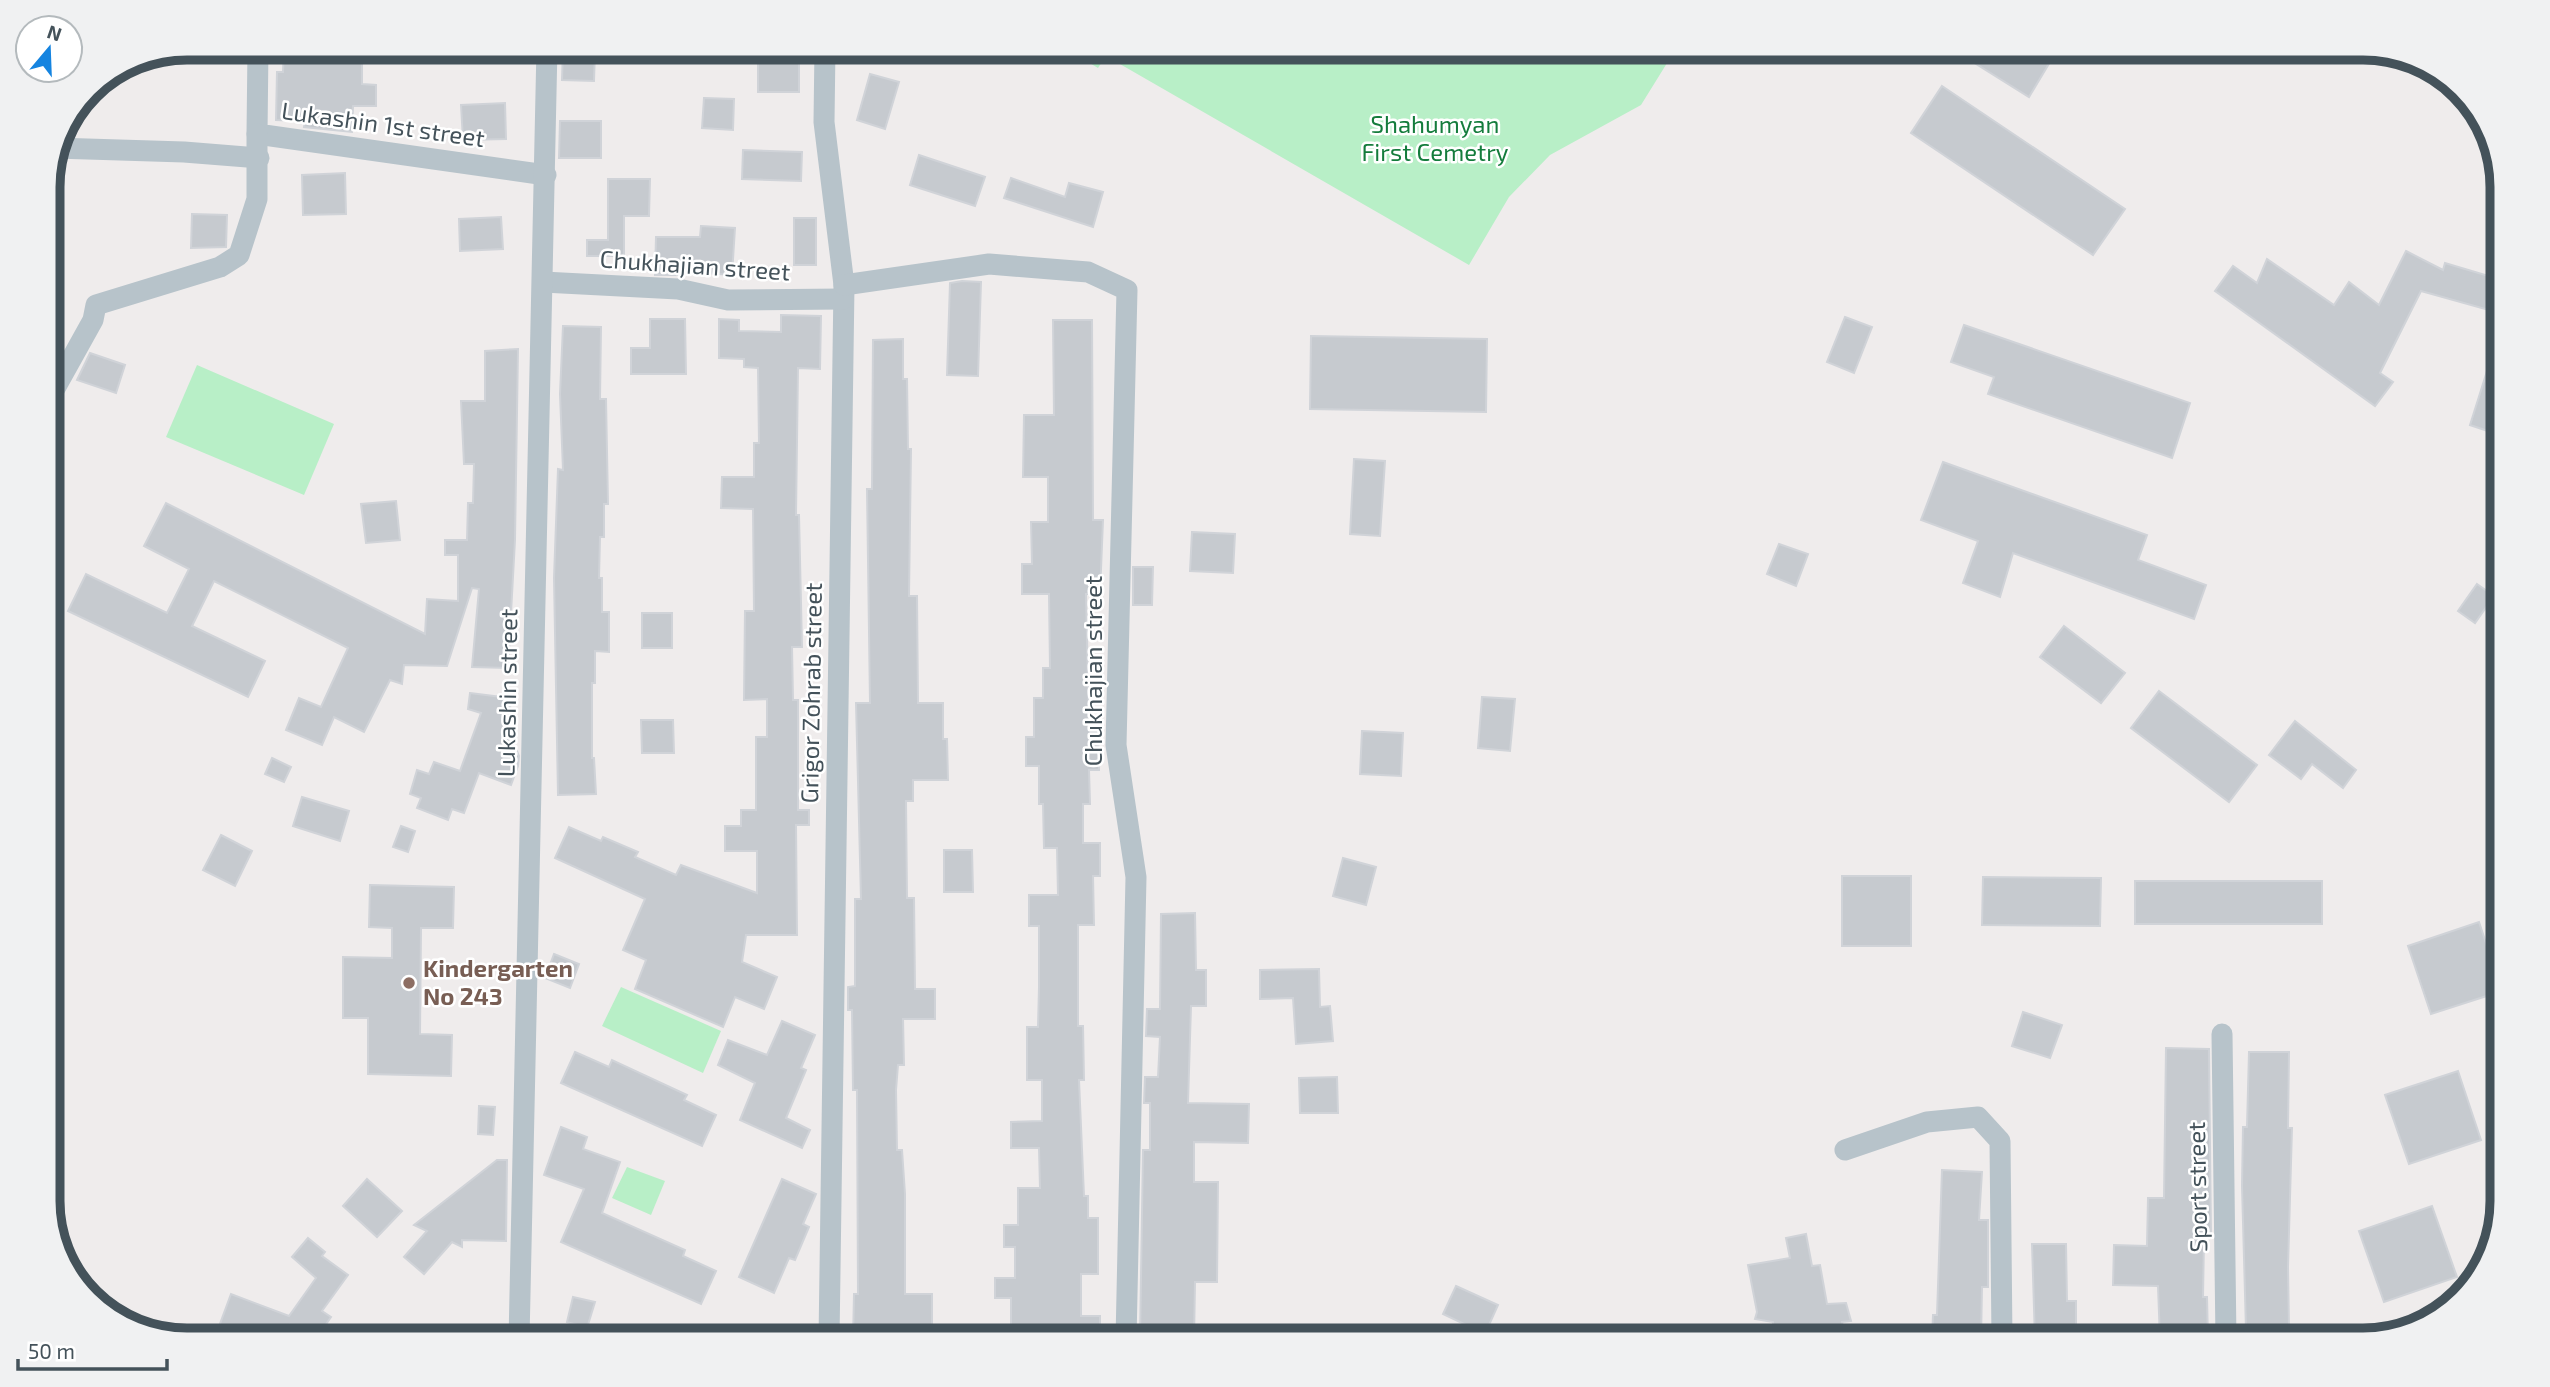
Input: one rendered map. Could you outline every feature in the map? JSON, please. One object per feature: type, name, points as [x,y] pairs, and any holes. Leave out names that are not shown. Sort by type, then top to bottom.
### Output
[{"type":"street","name":"Lukashin 1st street","points":[[258,60],[257,134],[546,175]]},
{"type":"street","name":"Lukashin street","points":[[519,1327],[547,60]]},
{"type":"street","name":"Grigor Zohrab street","points":[[825,60],[824,122],[843,292],[829,1327]]},
{"type":"street","points":[[60,379],[93,320],[96,305],[220,267],[239,255],[257,199],[257,134]]},
{"type":"street","points":[[66,148],[184,152],[259,158]]},
{"type":"street","name":"Chukhajian street","points":[[543,282],[678,289],[728,299],[843,292],[989,264],[1088,272],[1126,290],[1116,745],[1136,877],[1126,1327]]},
{"type":"street","name":"Sport street","points":[[2222,1034],[2226,1327]]},
{"type":"street","points":[[1845,1150],[1927,1122],[1979,1117],[2000,1141],[2002,1327]]},
{"type":"green space","name":"Shahumyan First Cemetry","points":[[1085,60],[1103,60],[1098,68]]},
{"type":"green space","name":"Shahumyan First Cemetry","points":[[1113,60],[1669,60],[1641,105],[1550,155],[1509,197],[1469,265]]},
{"type":"green space","points":[[197,365],[334,424],[304,495],[166,437]]},
{"type":"green space","points":[[621,987],[721,1031],[703,1073],[602,1026]]},
{"type":"green space","points":[[627,1167],[665,1181],[651,1215],[612,1198]]},
{"type":"building","points":[[283,60],[362,60],[362,84],[376,85],[376,106],[353,106],[352,132],[304,127],[305,121],[276,120],[277,72],[283,72]]},
{"type":"building","points":[[563,60],[595,60],[594,81],[562,80]]},
{"type":"building","points":[[758,60],[799,60],[799,92],[758,92]]},
{"type":"building","points":[[1970,60],[2051,60],[2029,97]]},
{"type":"building","points":[[870,74],[899,82],[885,129],[857,120]]},
{"type":"building","points":[[1942,86],[2125,209],[2093,255],[1911,133]]},
{"type":"building","points":[[704,98],[734,99],[733,130],[702,128]]},
{"type":"building","points":[[505,103],[506,139],[463,140],[461,105]]},
{"type":"building","points":[[560,121],[601,121],[601,158],[559,158]]},
{"type":"building","points":[[743,150],[802,152],[801,181],[742,179]]},
{"type":"building","points":[[919,155],[985,177],[975,206],[910,185]]},
{"type":"building","points":[[345,173],[346,214],[303,215],[302,175]]},
{"type":"building","points":[[1011,178],[1065,197],[1069,183],[1103,192],[1093,227],[1004,198]]},
{"type":"building","points":[[608,179],[650,179],[649,216],[624,216],[624,256],[587,256],[587,240],[608,240]]},
{"type":"building","points":[[192,214],[227,215],[226,247],[191,248]]},
{"type":"building","points":[[501,217],[503,249],[460,251],[459,219]]},
{"type":"building","points":[[794,218],[816,218],[816,265],[794,265]]},
{"type":"building","points":[[701,226],[735,228],[732,275],[689,272],[689,275],[655,275],[656,237],[700,237]]},
{"type":"building","points":[[2406,251],[2443,270],[2445,263],[2490,276],[2490,310],[2421,291],[2380,373],[2393,382],[2375,406],[2215,291],[2233,266],[2257,283],[2267,259],[2334,305],[2349,282],[2379,305]]},
{"type":"building","points":[[981,282],[978,376],[947,375],[950,283]]},
{"type":"building","points":[[781,315],[821,316],[820,369],[798,368],[796,515],[799,515],[802,647],[792,647],[793,700],[798,700],[798,810],[809,810],[809,825],[796,825],[797,935],[746,935],[742,962],[777,977],[764,1009],[735,997],[723,1027],[635,989],[646,960],[623,950],[645,899],[555,858],[569,827],[601,841],[603,837],[638,852],[635,857],[676,875],[681,865],[757,893],[757,851],[725,851],[725,826],[741,826],[741,810],[756,810],[756,737],[767,737],[767,699],[744,700],[745,611],[754,611],[753,509],[721,508],[722,477],[754,477],[754,443],[759,443],[758,368],[744,367],[744,359],[719,358],[719,319],[739,320],[739,331],[781,332]]},
{"type":"building","points":[[1845,317],[1872,327],[1854,373],[1827,362]]},
{"type":"building","points":[[650,319],[685,319],[686,374],[631,374],[631,348],[650,348]]},
{"type":"building","points":[[1053,320],[1092,320],[1093,520],[1103,520],[1100,594],[1086,594],[1089,724],[1098,724],[1099,770],[1089,770],[1090,804],[1083,804],[1083,843],[1100,843],[1100,876],[1093,876],[1094,925],[1078,925],[1078,1026],[1083,1026],[1084,1080],[1079,1080],[1084,1196],[1088,1196],[1088,1218],[1098,1218],[1098,1274],[1081,1274],[1081,1316],[1100,1316],[1100,1327],[1011,1327],[1011,1298],[995,1298],[995,1278],[1015,1278],[1015,1247],[1004,1247],[1004,1225],[1018,1225],[1018,1188],[1040,1188],[1039,1148],[1011,1148],[1011,1122],[1042,1121],[1042,1080],[1027,1080],[1027,1027],[1038,1027],[1039,987],[1039,926],[1029,926],[1029,895],[1058,895],[1057,848],[1044,848],[1043,804],[1039,804],[1039,766],[1026,766],[1026,737],[1034,737],[1034,698],[1043,698],[1043,668],[1050,668],[1049,594],[1022,594],[1022,564],[1032,564],[1031,522],[1048,522],[1048,477],[1023,477],[1024,415],[1054,415]]},
{"type":"building","points":[[1964,325],[2190,403],[2172,458],[1988,394],[1994,377],[1951,362]]},
{"type":"building","points":[[563,326],[601,327],[600,399],[606,399],[608,504],[604,504],[604,537],[600,537],[599,578],[602,578],[602,612],[609,612],[609,652],[595,651],[595,683],[592,683],[592,758],[596,794],[558,795],[554,578],[558,469],[563,470],[560,394]]},
{"type":"building","points":[[1311,336],[1487,339],[1486,412],[1310,409]]},
{"type":"building","points":[[903,339],[903,379],[907,379],[908,449],[911,449],[909,596],[917,596],[918,703],[943,703],[943,739],[947,739],[948,780],[913,780],[913,801],[906,801],[907,898],[914,898],[915,989],[935,989],[935,1019],[903,1019],[904,1065],[898,1065],[896,1090],[897,1150],[902,1150],[905,1194],[905,1294],[932,1294],[932,1327],[853,1327],[854,1294],[858,1294],[857,1090],[853,1090],[852,1010],[848,1010],[848,987],[855,986],[855,899],[861,899],[856,703],[870,703],[867,489],[872,489],[873,340]]},
{"type":"building","points":[[518,349],[515,540],[508,668],[472,667],[479,589],[472,588],[447,666],[404,665],[402,684],[390,680],[364,732],[334,717],[322,745],[286,730],[299,698],[321,707],[348,648],[214,581],[192,626],[265,661],[248,697],[68,611],[86,574],[167,613],[189,569],[144,546],[166,503],[425,634],[427,599],[458,601],[458,555],[445,555],[445,540],[467,540],[468,503],[473,503],[474,464],[464,464],[461,401],[485,401],[485,351]]},
{"type":"building","points":[[90,353],[125,365],[116,393],[77,380]]},
{"type":"building","points":[[2490,362],[2490,432],[2470,425]]},
{"type":"building","points":[[1354,459],[1385,461],[1380,536],[1350,534]]},
{"type":"building","points":[[1943,462],[2147,535],[2138,560],[2206,585],[2194,619],[2013,553],[2000,597],[1963,583],[1978,541],[1921,520]]},
{"type":"building","points":[[396,501],[400,540],[366,543],[361,504]]},
{"type":"building","points":[[1192,532],[1235,534],[1233,573],[1190,571]]},
{"type":"building","points":[[1779,544],[1808,554],[1796,586],[1767,574]]},
{"type":"building","points":[[1133,567],[1153,567],[1152,605],[1133,605]]},
{"type":"building","points":[[2477,584],[2490,593],[2490,602],[2475,623],[2458,611]]},
{"type":"building","points":[[642,613],[672,613],[672,648],[642,648]]},
{"type":"building","points":[[2064,626],[2125,673],[2101,703],[2040,657]]},
{"type":"building","points":[[2159,691],[2257,765],[2229,802],[2131,728]]},
{"type":"building","points":[[470,693],[510,698],[511,737],[519,756],[518,766],[511,785],[479,773],[464,813],[452,809],[448,820],[417,808],[421,798],[410,794],[417,770],[429,774],[434,762],[460,771],[481,713],[468,709]]},
{"type":"building","points":[[1482,697],[1515,699],[1510,751],[1478,748]]},
{"type":"building","points":[[641,720],[673,720],[674,753],[642,753]]},
{"type":"building","points":[[2295,721],[2356,770],[2343,788],[2312,764],[2301,779],[2269,755]]},
{"type":"building","points":[[1362,731],[1403,733],[1401,776],[1360,774]]},
{"type":"building","points":[[272,758],[291,767],[284,782],[265,774]]},
{"type":"building","points":[[302,797],[349,811],[340,841],[293,826]]},
{"type":"building","points":[[401,826],[415,831],[408,852],[393,847]]},
{"type":"building","points":[[221,835],[252,851],[235,886],[203,870]]},
{"type":"building","points":[[944,850],[972,850],[973,892],[944,892]]},
{"type":"building","points":[[1343,858],[1376,867],[1366,905],[1333,896]]},
{"type":"building","points":[[1842,876],[1911,876],[1911,946],[1842,946]]},
{"type":"building","points":[[1983,877],[2101,878],[2100,926],[1982,925]]},
{"type":"building","points":[[2135,881],[2322,881],[2322,924],[2135,924]]},
{"type":"building","points":[[370,885],[454,887],[453,928],[421,928],[420,1034],[452,1035],[451,1076],[368,1074],[368,1018],[343,1018],[343,957],[392,958],[392,928],[369,927]]},
{"type":"building","points":[[1195,913],[1196,970],[1206,970],[1206,1006],[1191,1006],[1188,1103],[1249,1104],[1248,1143],[1194,1142],[1194,1182],[1218,1182],[1217,1282],[1195,1282],[1194,1327],[1140,1327],[1143,1150],[1150,1150],[1150,1103],[1144,1103],[1145,1077],[1158,1077],[1160,1037],[1146,1036],[1147,1009],[1160,1009],[1161,914]]},
{"type":"building","points":[[2479,922],[2490,955],[2490,995],[2431,1014],[2408,946]]},
{"type":"building","points":[[554,954],[579,964],[570,988],[545,978]]},
{"type":"building","points":[[1319,969],[1320,1007],[1330,1006],[1333,1041],[1296,1044],[1293,998],[1260,999],[1260,970]]},
{"type":"building","points":[[2023,1012],[2062,1025],[2050,1058],[2012,1046]]},
{"type":"building","points":[[782,1021],[815,1035],[801,1068],[806,1070],[786,1118],[810,1130],[802,1148],[740,1120],[755,1083],[718,1065],[728,1040],[767,1055]]},
{"type":"building","points":[[2166,1048],[2209,1049],[2211,1238],[2204,1238],[2203,1297],[2207,1297],[2208,1327],[2160,1327],[2158,1286],[2113,1285],[2114,1245],[2147,1246],[2148,1198],[2164,1198]]},
{"type":"building","points":[[575,1052],[609,1067],[612,1060],[687,1095],[684,1100],[716,1115],[702,1146],[561,1083]]},
{"type":"building","points":[[2249,1052],[2289,1052],[2288,1128],[2292,1128],[2289,1327],[2246,1327],[2242,1186],[2243,1127],[2247,1127]]},
{"type":"building","points":[[2458,1071],[2481,1140],[2409,1164],[2385,1095]]},
{"type":"building","points":[[1337,1077],[1338,1113],[1300,1113],[1299,1078]]},
{"type":"building","points":[[479,1106],[495,1107],[493,1135],[478,1134]]},
{"type":"building","points":[[561,1127],[587,1137],[583,1149],[620,1162],[602,1213],[685,1250],[683,1256],[716,1271],[701,1304],[561,1242],[584,1189],[544,1175]]},
{"type":"building","points":[[497,1160],[507,1160],[506,1241],[462,1240],[462,1247],[452,1242],[424,1274],[404,1257],[427,1231],[414,1225]]},
{"type":"building","points":[[1942,1170],[1982,1172],[1979,1220],[1988,1220],[1988,1287],[1982,1287],[1981,1327],[1933,1327],[1933,1315],[1937,1315]]},
{"type":"building","points":[[367,1179],[402,1211],[377,1237],[343,1206]]},
{"type":"building","points":[[782,1179],[816,1194],[803,1224],[809,1227],[795,1260],[789,1258],[774,1293],[739,1277]]},
{"type":"building","points":[[2432,1206],[2457,1277],[2384,1302],[2359,1231]]},
{"type":"building","points":[[1806,1234],[1812,1266],[1820,1265],[1827,1304],[1846,1303],[1851,1321],[1842,1322],[1843,1327],[1773,1327],[1773,1322],[1755,1319],[1757,1312],[1748,1265],[1790,1258],[1786,1238]]},
{"type":"building","points":[[308,1238],[325,1252],[322,1256],[348,1275],[322,1311],[331,1317],[324,1327],[219,1327],[231,1294],[289,1316],[316,1278],[292,1257]]},
{"type":"building","points":[[2032,1244],[2066,1244],[2067,1301],[2076,1301],[2076,1327],[2035,1327]]},
{"type":"building","points":[[1456,1286],[1498,1305],[1488,1327],[1470,1327],[1443,1314]]},
{"type":"building","points":[[573,1297],[595,1302],[587,1327],[567,1322]]},
{"type":"place","name":"Kindergarten No 243","points":[[409,983]]}]
